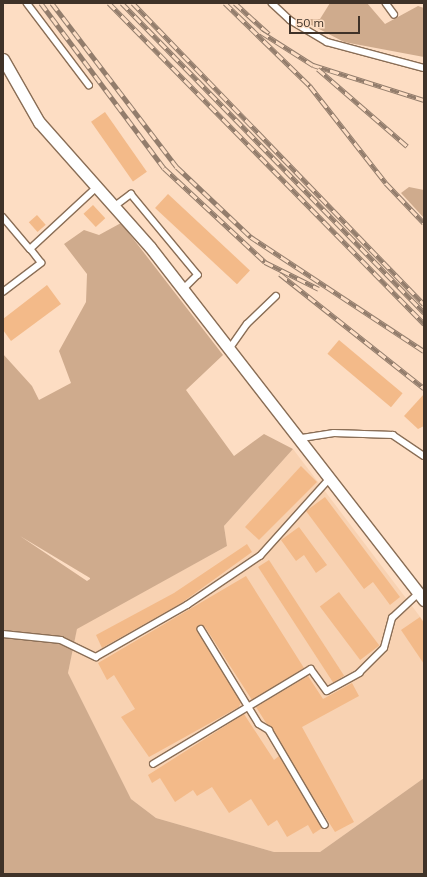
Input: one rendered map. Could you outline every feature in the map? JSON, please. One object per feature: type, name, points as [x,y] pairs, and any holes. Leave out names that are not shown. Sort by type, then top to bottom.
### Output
[{"type":"street","points":[[3,59],[39,122],[114,206],[184,288],[302,438],[330,478],[421,597]]},
{"type":"lane","points":[[27,3],[89,85]]},
{"type":"lane","points":[[272,3],[290,20],[327,42],[424,68]]},
{"type":"lane","points":[[386,3],[394,14]]},
{"type":"lane","points":[[30,249],[97,187]]},
{"type":"lane","points":[[114,206],[131,194],[198,275],[184,288]]},
{"type":"lane","points":[[3,216],[41,263],[3,292]]},
{"type":"lane","points":[[230,348],[247,324],[276,296]]},
{"type":"lane","points":[[302,438],[334,433],[393,434],[424,456]]},
{"type":"lane","points":[[3,634],[61,640],[96,657],[187,605],[260,556],[330,478]]},
{"type":"lane","points":[[153,764],[311,669],[327,691],[359,674],[384,648],[392,618],[421,597]]},
{"type":"lane","points":[[201,629],[259,724],[269,730],[325,825]]},
{"type":"shaded area","points":[[330,3],[367,3],[385,24],[418,6],[424,8],[424,57],[344,42],[300,19],[320,19]]},
{"type":"shaded area","points":[[409,187],[424,190],[424,218],[401,193]]},
{"type":"shaded area","points":[[121,223],[223,355],[186,390],[234,456],[264,434],[293,449],[224,526],[227,546],[77,629],[68,673],[131,799],[156,818],[274,852],[320,852],[424,778],[424,874],[3,874],[3,354],[32,386],[39,400],[71,383],[59,351],[86,302],[87,274],[64,244],[84,230],[99,235]],"holes":[[[20,536],[90,578],[87,581]]]},
{"type":"shaded area","points":[[293,449],[424,622],[424,778],[320,852],[274,852],[156,818],[131,799],[68,673],[77,628],[227,546],[224,526]]},
{"type":"building","points":[[105,112],[147,172],[133,182],[91,122]]},
{"type":"building","points":[[168,194],[250,270],[237,284],[155,208]]},
{"type":"building","points":[[93,205],[105,218],[96,227],[83,214]]},
{"type":"building","points":[[37,215],[46,225],[38,232],[29,222]]},
{"type":"building","points":[[47,285],[61,304],[11,341],[3,330],[3,319]]},
{"type":"building","points":[[339,340],[403,393],[391,407],[327,354]]},
{"type":"building","points":[[424,394],[424,426],[418,429],[404,416]]},
{"type":"building","points":[[301,466],[317,482],[259,540],[245,527]]},
{"type":"building","points":[[325,497],[400,597],[390,605],[373,582],[364,589],[306,511]]},
{"type":"building","points":[[299,527],[327,565],[316,573],[304,555],[296,561],[281,540]]},
{"type":"building","points":[[247,544],[252,552],[180,604],[102,648],[96,635],[174,593]]},
{"type":"building","points":[[269,560],[344,676],[333,683],[258,567]]},
{"type":"building","points":[[246,576],[304,668],[252,700],[205,627],[199,625],[197,631],[241,702],[239,707],[149,757],[121,717],[135,709],[114,675],[107,680],[98,663]]},
{"type":"building","points":[[339,592],[379,646],[360,660],[320,606]]},
{"type":"building","points":[[420,617],[424,623],[424,664],[401,630]]},
{"type":"building","points":[[308,676],[323,699],[352,683],[359,696],[302,727],[354,822],[335,832],[256,707]]},
{"type":"building","points":[[244,714],[274,760],[279,756],[322,828],[313,834],[308,825],[287,837],[277,820],[268,826],[251,799],[229,813],[212,787],[197,796],[193,790],[175,802],[160,778],[152,783],[148,775]]},
{"type":"railway","points":[[41,3],[164,168],[265,262],[319,289]]},
{"type":"railway","points":[[52,3],[177,167],[251,237],[424,351]]},
{"type":"railway","points":[[109,3],[424,324]]},
{"type":"railway","points":[[122,3],[424,313]]},
{"type":"railway","points":[[133,3],[424,304]]},
{"type":"railway","points":[[225,3],[310,86],[386,183],[424,223]]},
{"type":"railway","points":[[235,3],[269,34]]},
{"type":"railway","points":[[261,32],[313,65],[424,100]]},
{"type":"railway","points":[[318,69],[407,146]]},
{"type":"railway","points":[[280,274],[424,388]]}]
